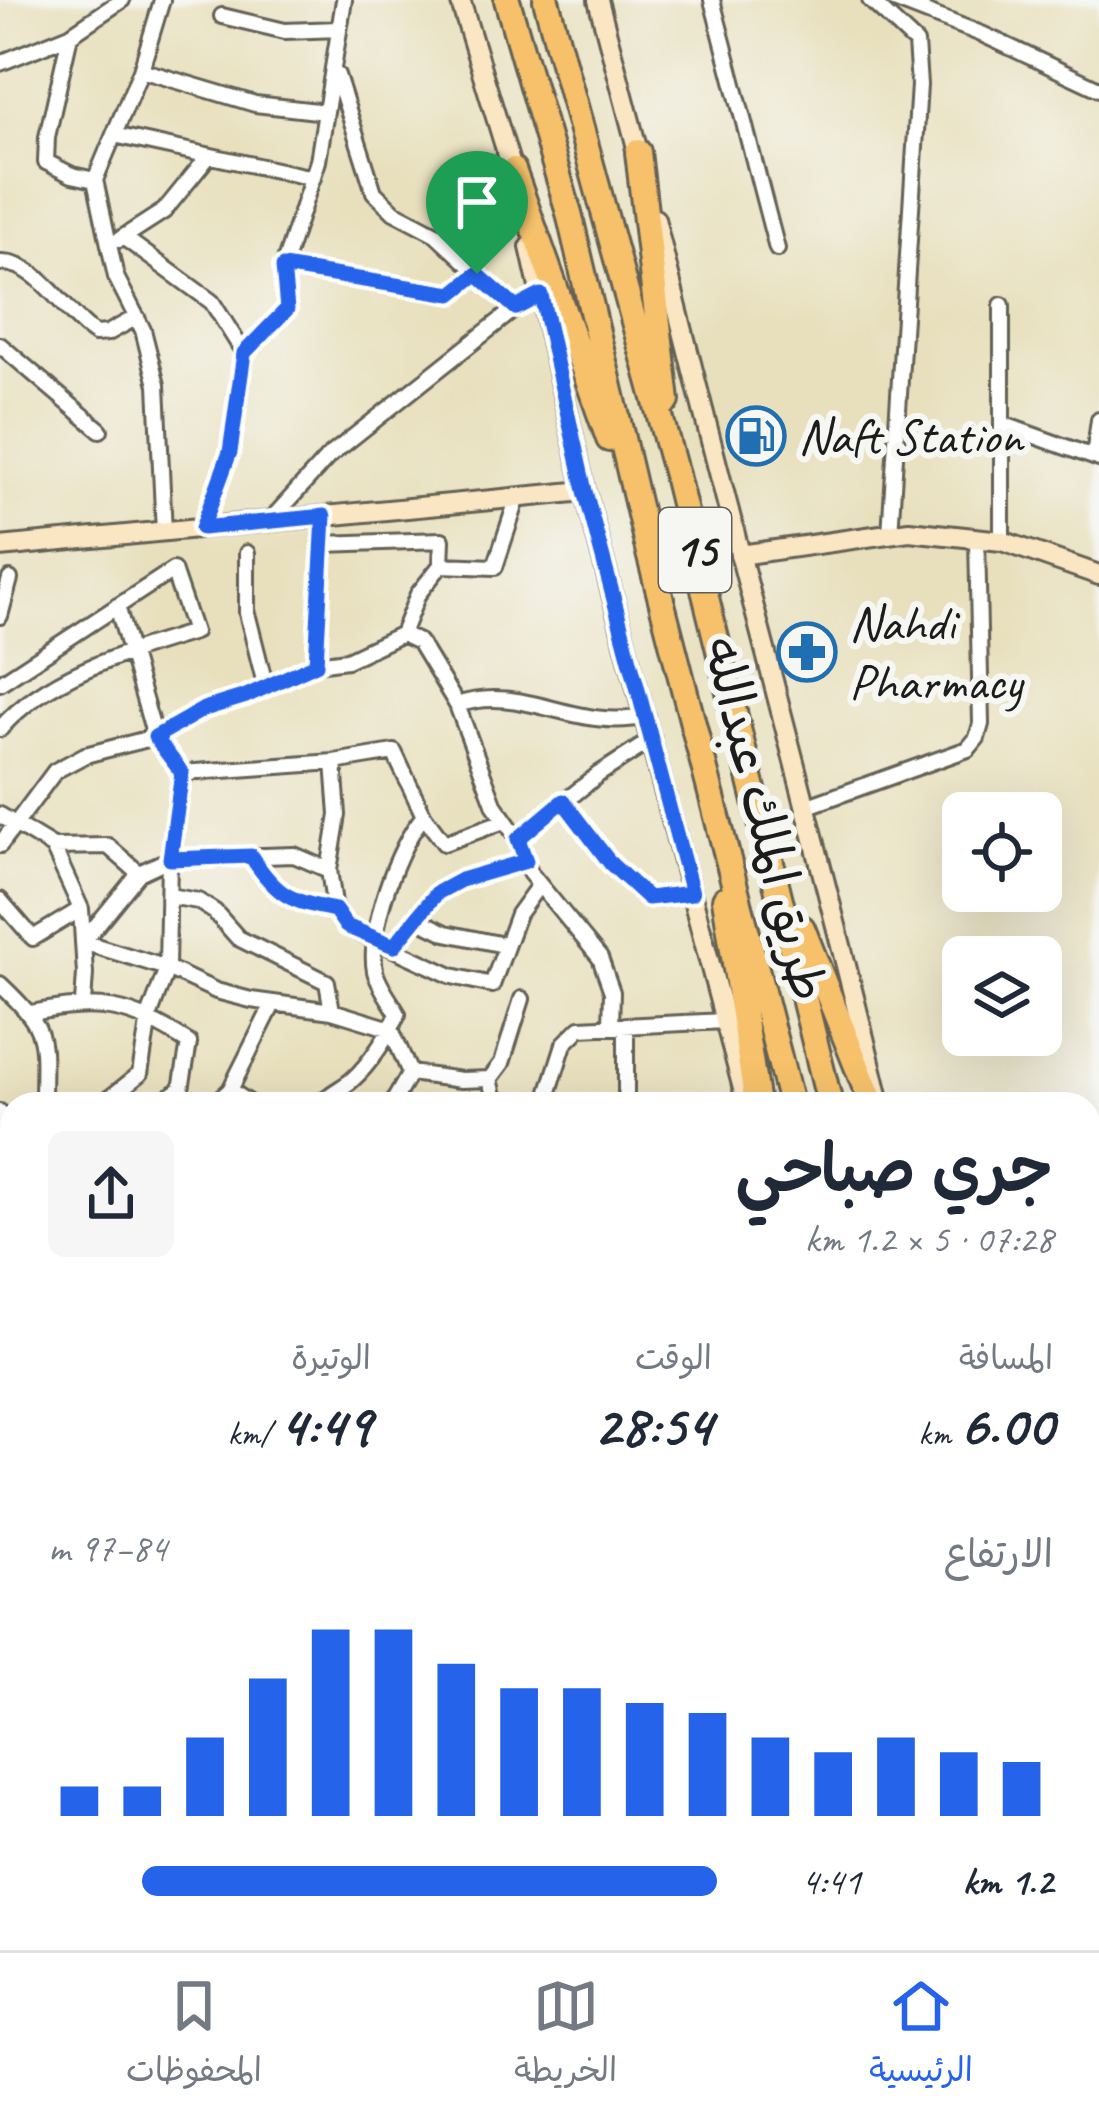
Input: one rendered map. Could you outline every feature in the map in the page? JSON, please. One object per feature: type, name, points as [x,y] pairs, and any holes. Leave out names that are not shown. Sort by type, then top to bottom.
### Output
[{"type":"highway","name":"طريق الملك عبدالله","points":[[507,0],[569,213],[649,553],[788,1092]]},
{"type":"highway","name":"طريق الملك عبدالله","points":[[546,0],[676,475],[827,1092]]},
{"type":"highway","points":[[638,152],[676,475]]},
{"type":"highway","points":[[513,170],[649,553]]},
{"type":"highway","points":[[703,754],[755,1092]]},
{"type":"highway","points":[[770,848],[871,1092]]},
{"type":"main road","points":[[460,0],[513,170],[585,491],[743,1092]]},
{"type":"main road","points":[[598,0],[808,806],[873,1092]]},
{"type":"main road","points":[[0,547],[585,491]]},
{"type":"main road","points":[[740,555],[909,531],[1002,541],[1099,575]]},
{"type":"street","points":[[0,63],[70,35],[122,0]]},
{"type":"street","points":[[162,0],[141,70],[94,180],[116,241],[116,277],[136,317],[157,386],[164,532]]},
{"type":"street","points":[[202,528],[230,452],[244,353],[287,309],[283,267],[313,178],[344,0]]},
{"type":"street","points":[[712,0],[777,249]]},
{"type":"street","points":[[870,0],[916,43],[919,85],[890,533]]},
{"type":"street","points":[[895,0],[1099,89]]},
{"type":"street","points":[[222,16],[285,31],[339,29]]},
{"type":"street","points":[[70,35],[47,136],[46,161],[94,180]]},
{"type":"street","points":[[334,63],[343,105],[374,192],[394,212],[436,234],[516,308]]},
{"type":"street","points":[[141,70],[255,104],[326,112]]},
{"type":"street","points":[[114,135],[313,178]]},
{"type":"street","points":[[116,241],[164,211],[208,157]]},
{"type":"street","points":[[116,241],[212,302],[244,353]]},
{"type":"street","points":[[0,263],[12,262],[36,278],[95,334],[108,333],[136,317]]},
{"type":"street","points":[[283,267],[452,294],[477,274]]},
{"type":"street","points":[[270,521],[328,457],[516,308],[541,295]]},
{"type":"street","points":[[1002,305],[1002,541]]},
{"type":"street","points":[[0,345],[100,430]]},
{"type":"street","points":[[1002,424],[1096,458],[1099,420]]},
{"type":"street","points":[[441,565],[495,566],[518,497]]},
{"type":"street","points":[[316,664],[324,516]]},
{"type":"street","points":[[808,806],[968,749],[977,738],[981,724],[977,538]]},
{"type":"street","points":[[0,845],[55,771],[85,755],[155,737],[204,709],[316,664],[347,660],[402,634],[418,594],[441,565],[442,540],[323,544]]},
{"type":"street","points":[[247,553],[247,614],[265,684]]},
{"type":"street","points":[[0,683],[173,570],[194,632],[133,650],[32,699],[2,723]]},
{"type":"street","points":[[0,616],[10,580]]},
{"type":"street","points":[[117,606],[155,737],[182,773],[170,859],[167,968],[149,1017],[140,1074],[117,1092]]},
{"type":"street","points":[[402,634],[419,642],[458,705],[504,820],[539,885],[600,958],[619,1025],[625,1092]]},
{"type":"street","points":[[458,705],[495,696],[605,722],[647,716]]},
{"type":"street","points":[[518,839],[563,801],[653,739]]},
{"type":"street","points":[[182,773],[334,762],[394,752],[424,815],[444,843],[504,820]]},
{"type":"street","points":[[334,762],[338,815],[329,870],[335,910],[346,926],[452,976],[492,985],[518,914],[539,885]]},
{"type":"street","points":[[563,801],[611,864],[648,898],[692,893]]},
{"type":"street","points":[[0,815],[53,848],[81,909],[83,1003]]},
{"type":"street","points":[[332,1092],[352,1080],[398,1014],[375,973],[375,938],[410,830],[424,815]]},
{"type":"street","points":[[53,848],[108,845],[139,873]]},
{"type":"street","points":[[83,942],[139,873],[170,859],[294,855],[329,870]]},
{"type":"street","points":[[251,856],[271,888],[300,904],[335,910]]},
{"type":"street","points":[[394,946],[437,893],[461,880],[526,861]]},
{"type":"street","points":[[169,896],[198,901],[238,938],[327,982],[332,1011]]},
{"type":"street","points":[[0,900],[33,938],[81,909]]},
{"type":"street","points":[[417,919],[446,934],[504,945]]},
{"type":"street","points":[[83,942],[167,968],[215,991],[332,1011],[391,1029],[410,1073]]},
{"type":"street","points":[[0,984],[31,1013],[43,1035],[44,1092]]},
{"type":"street","points":[[490,1079],[502,1063],[522,999]]},
{"type":"street","points":[[31,1013],[83,1003],[149,1017],[189,1043],[177,1092]]},
{"type":"street","points":[[228,1092],[273,1004]]},
{"type":"street","points":[[549,1092],[564,1044],[580,1028],[725,1021]]},
{"type":"street","points":[[410,1073],[490,1079]]},
{"type":"street","points":[[399,1092],[410,1073]]},
{"type":"street","points":[[490,1079],[493,1092]]},
{"type":"street","points":[[0,1112],[0,1123]]},
{"type":"place","name":"Naft Station","points":[[756,436]]},
{"type":"place","name":"Nahdi Pharmacy","points":[[807,652]]},
{"type":"route","points":[[283,267],[452,294],[477,274],[516,308],[541,295],[585,491],[692,893],[648,898],[611,864],[563,801],[518,839],[526,861],[461,880],[437,893],[394,946],[346,926],[335,910],[300,904],[271,888],[251,856],[170,859],[182,773],[155,737],[204,709],[316,664],[324,516],[202,528],[230,452],[244,353],[287,309],[283,267]]}]
